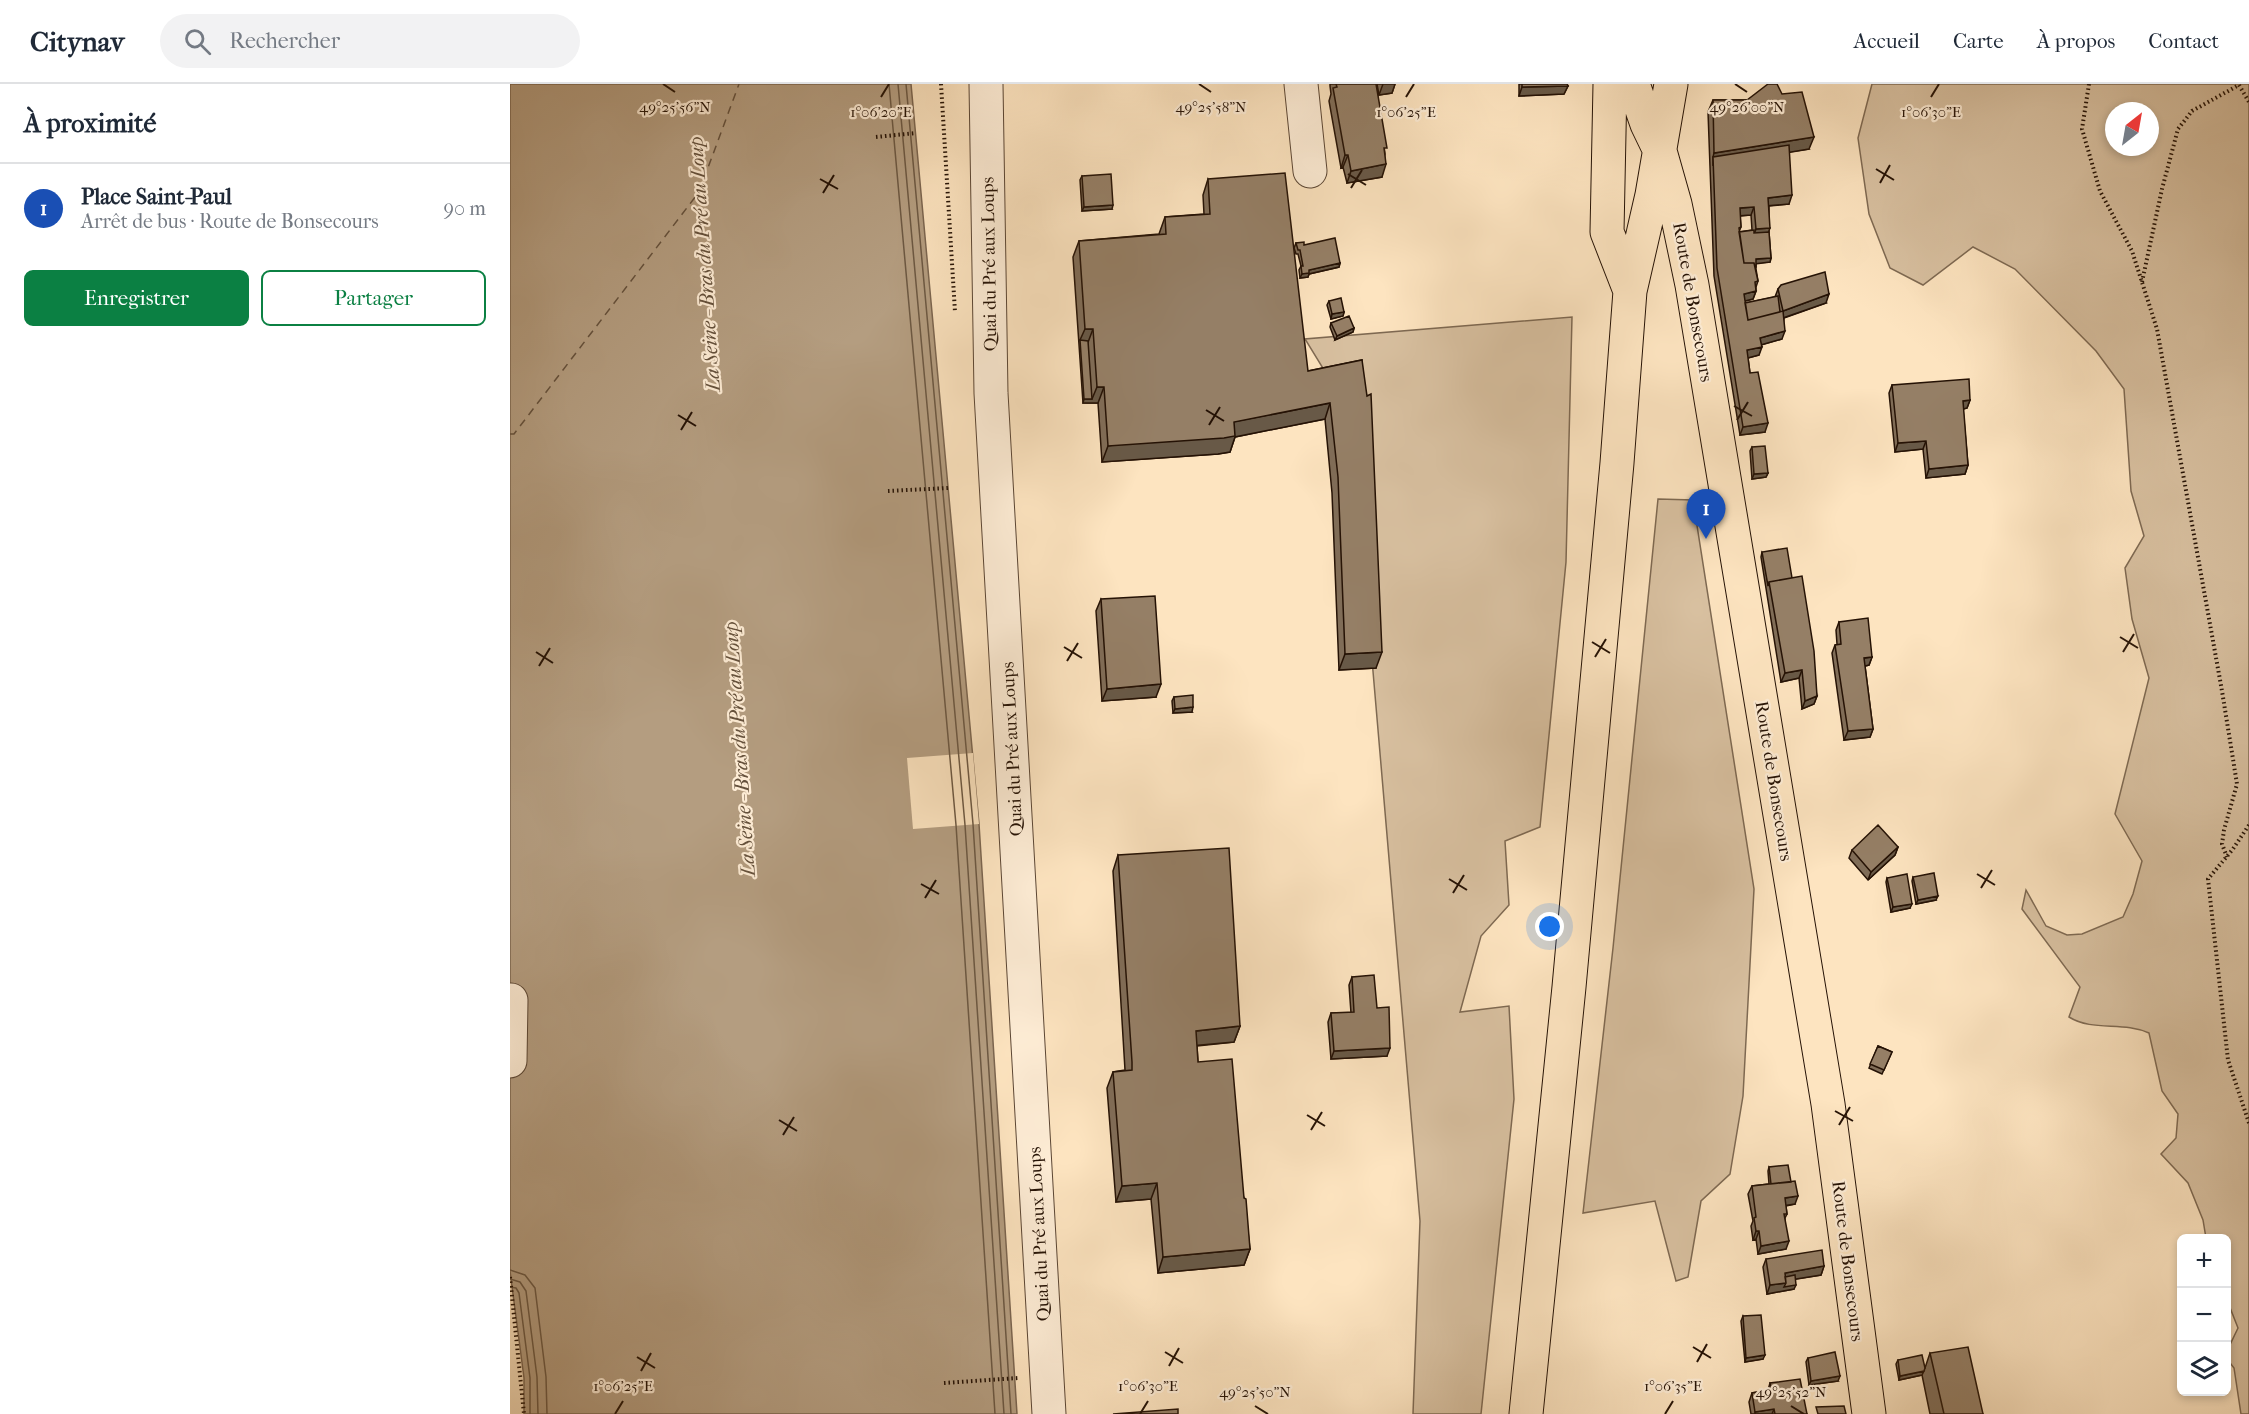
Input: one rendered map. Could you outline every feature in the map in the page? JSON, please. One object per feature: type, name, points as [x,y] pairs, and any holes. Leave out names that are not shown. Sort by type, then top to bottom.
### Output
[{"type":"main road","points":[[1610,84],[1607,232],[1630,291]]},
{"type":"main road","name":"Route de Bonsecours","points":[[1633,84],[1647,124],[1660,151],[1675,204],[1692,285],[1814,1012],[1869,1414]]},
{"type":"main road","name":"Route de Bonsecours","points":[[1660,151],[1671,84]]},
{"type":"main road","points":[[1526,1414],[1568,999],[1616,475],[1630,291],[1660,151]]},
{"type":"street","name":"Quai du Pré aux Loups","points":[[986,84],[991,393],[1036,1377],[1050,1414]]},
{"type":"street","points":[[1301,84],[1310,171]]},
{"type":"street","points":[[510,1061],[511,1000]]},
{"type":"path","points":[[2089,84],[2082,129],[2100,191],[2132,251],[2157,329],[2237,784],[2222,844],[2227,857]]},
{"type":"path","points":[[2142,284],[2162,189],[2178,129],[2192,111],[2239,85],[2249,102]]},
{"type":"path","points":[[876,138],[916,133]]},
{"type":"path","points":[[888,491],[948,488]]},
{"type":"path","points":[[2249,825],[2227,857],[2208,879],[2228,1060],[2249,1123]]},
{"type":"path","points":[[510,1276],[524,1414]]},
{"type":"path","points":[[944,1383],[1036,1377]]},
{"type":"shaded area","points":[[1872,84],[2249,84],[2249,1414],[2241,1414],[2234,1368],[2231,1364],[2231,1343],[2238,1328],[2231,1310],[2231,1234],[2205,1234],[2203,1220],[2188,1183],[2161,1154],[2176,1138],[2178,1114],[2162,1091],[2149,1033],[2139,1029],[2078,1022],[2069,1017],[2080,987],[2022,909],[2026,890],[2046,926],[2067,935],[2082,934],[2123,917],[2133,894],[2142,861],[2115,814],[2149,678],[2132,619],[2125,568],[2144,536],[2131,491],[2124,389],[2096,351],[2015,269],[1973,247],[1923,285],[1890,268],[1869,214],[1858,138]]},
{"type":"shaded area","points":[[1572,317],[1566,562],[1540,827],[1505,841],[1509,905],[1481,936],[1460,1012],[1509,1006],[1514,1099],[1481,1414],[1413,1414],[1420,1221],[1351,414],[1305,339]]},
{"type":"shaded area","points":[[1658,499],[1693,500],[1754,889],[1743,1096],[1730,1174],[1701,1201],[1688,1277],[1676,1281],[1655,1201],[1583,1213],[1613,948]]},
{"type":"water","name":"La Seine - Bras du Pré au Loup","points":[[510,84],[911,84],[979,824],[1017,1414],[524,1414],[524,1378],[510,1271]]},
{"type":"pier","points":[[973,753],[979,824],[913,829],[907,758]]},
{"type":"building","points":[[1336,84],[1376,84],[1387,148],[1384,148],[1386,164],[1351,171],[1348,155],[1345,155],[1333,88],[1337,87]]},
{"type":"building","points":[[1522,84],[1567,84],[1568,86],[1522,87]]},
{"type":"building","points":[[1768,84],[1777,84],[1782,94],[1802,92],[1814,137],[1714,153],[1713,100],[1747,100]]},
{"type":"building","points":[[1789,145],[1792,195],[1768,198],[1770,228],[1756,229],[1754,207],[1740,208],[1741,227],[1739,228],[1744,263],[1754,263],[1758,281],[1755,282],[1756,291],[1744,294],[1748,320],[1783,311],[1785,331],[1760,338],[1762,347],[1747,350],[1750,373],[1758,372],[1768,423],[1743,427],[1717,268],[1713,157]]},
{"type":"building","points":[[1285,173],[1308,371],[1362,360],[1367,396],[1371,394],[1382,652],[1345,654],[1338,477],[1330,403],[1234,422],[1235,436],[1108,446],[1104,387],[1097,387],[1093,329],[1085,329],[1079,241],[1166,234],[1165,217],[1210,214],[1208,179]]},
{"type":"building","points":[[1111,174],[1113,205],[1084,207],[1082,176]]},
{"type":"building","points":[[1754,230],[1754,233],[1769,232],[1771,258],[1756,259],[1756,267],[1754,263],[1744,263],[1739,232]]},
{"type":"building","points":[[1335,238],[1340,263],[1309,270],[1309,273],[1302,274],[1300,250],[1296,243],[1304,242],[1304,245]]},
{"type":"building","points":[[1825,272],[1829,294],[1783,311],[1778,289],[1781,285]]},
{"type":"building","points":[[1778,296],[1780,312],[1748,320],[1745,303]]},
{"type":"building","points":[[1341,298],[1344,312],[1332,314],[1329,301]]},
{"type":"building","points":[[1349,316],[1354,328],[1337,336],[1331,323]]},
{"type":"building","points":[[1080,340],[1088,341],[1092,399],[1084,399]]},
{"type":"building","points":[[1969,379],[1970,400],[1963,401],[1968,465],[1929,469],[1926,441],[1898,443],[1892,385]]},
{"type":"building","points":[[1765,446],[1768,473],[1754,474],[1752,447]]},
{"type":"building","points":[[1787,548],[1792,578],[1769,582],[1768,586],[1762,552]]},
{"type":"building","points":[[1802,576],[1814,651],[1817,696],[1805,701],[1802,670],[1785,673],[1769,582]]},
{"type":"building","points":[[1155,596],[1161,684],[1107,689],[1101,599]]},
{"type":"building","points":[[1868,618],[1872,657],[1864,658],[1873,729],[1848,731],[1835,645],[1841,644],[1839,622]]},
{"type":"building","points":[[1193,695],[1193,707],[1175,709],[1174,697]]},
{"type":"building","points":[[1878,825],[1898,847],[1871,872],[1852,850]]},
{"type":"building","points":[[1229,848],[1240,1026],[1196,1031],[1198,1062],[1232,1059],[1250,1249],[1163,1257],[1157,1183],[1122,1186],[1113,1072],[1132,1070],[1132,1062],[1118,855]]},
{"type":"building","points":[[1934,873],[1938,896],[1918,900],[1913,877]]},
{"type":"building","points":[[1907,874],[1912,904],[1893,907],[1887,878]]},
{"type":"building","points":[[1374,975],[1377,1008],[1389,1007],[1390,1048],[1334,1051],[1331,1013],[1354,1012],[1352,977]]},
{"type":"building","points":[[1878,1046],[1892,1052],[1884,1070],[1870,1064]]},
{"type":"building","points":[[1788,1165],[1791,1182],[1771,1184],[1769,1167]]},
{"type":"building","points":[[1795,1181],[1798,1196],[1785,1198],[1787,1214],[1784,1214],[1789,1241],[1761,1246],[1754,1218],[1756,1217],[1752,1186]]},
{"type":"building","points":[[1822,1250],[1824,1266],[1785,1273],[1786,1283],[1770,1285],[1766,1259]]},
{"type":"building","points":[[1795,1275],[1796,1285],[1784,1287],[1785,1277]]},
{"type":"building","points":[[1761,1315],[1765,1355],[1746,1358],[1743,1316]]},
{"type":"building","points":[[1968,1347],[1983,1414],[1944,1414],[1930,1353]]},
{"type":"building","points":[[1835,1352],[1840,1376],[1811,1381],[1808,1358]]},
{"type":"building","points":[[1922,1355],[1924,1371],[1900,1376],[1898,1360]]},
{"type":"building","points":[[1800,1379],[1807,1414],[1775,1414],[1774,1409],[1755,1412],[1752,1393],[1772,1390],[1770,1383]]},
{"type":"building","points":[[1844,1406],[1846,1414],[1818,1414],[1816,1407]]},
{"type":"building","points":[[1178,1409],[1178,1414],[1113,1414]]},
{"type":"ferry route","points":[[510,434],[514,434],[699,192],[739,84]]},
{"type":"place","name":"Place Saint-Paul","points":[[1706,539]]}]
